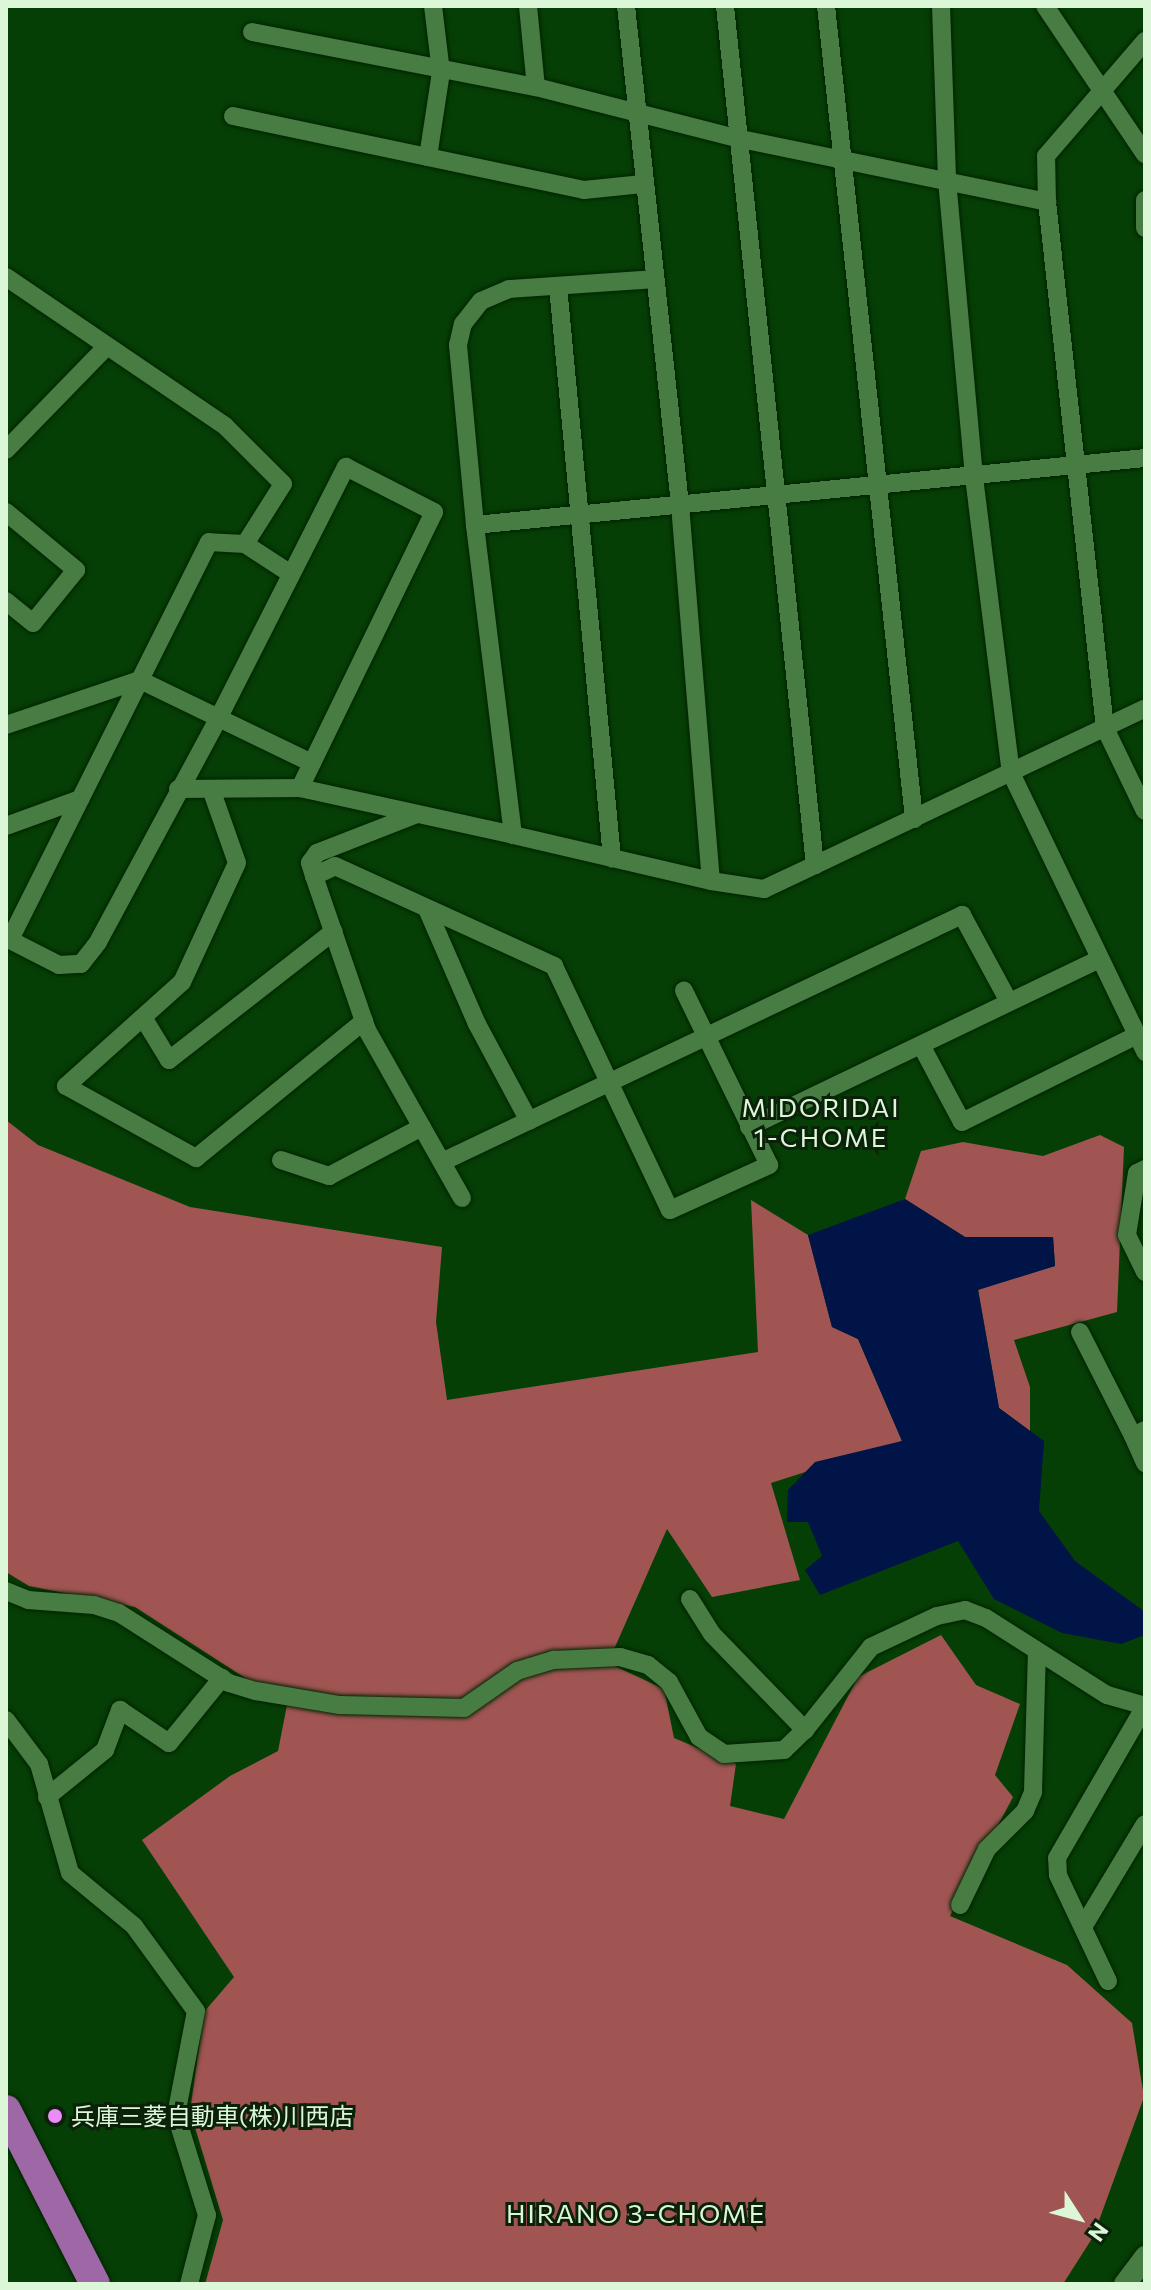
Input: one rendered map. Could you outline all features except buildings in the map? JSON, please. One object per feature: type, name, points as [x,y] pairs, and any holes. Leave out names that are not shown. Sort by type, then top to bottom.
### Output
[{"type":"highway","points":[[6,2110],[95,2284]]},
{"type":"highway","points":[[6,2156],[75,2284]]},
{"type":"street","points":[[428,157],[441,72],[433,6]]},
{"type":"street","points":[[528,6],[536,87]]},
{"type":"street","points":[[626,6],[680,505],[711,881]]},
{"type":"street","points":[[725,6],[736,138],[815,865]]},
{"type":"street","points":[[826,6],[914,819]]},
{"type":"street","points":[[921,1045],[962,1122],[1141,1044],[1011,773],[974,477],[947,180],[941,6]]},
{"type":"street","points":[[1045,6],[1145,154]]},
{"type":"street","points":[[252,32],[441,72],[536,87],[637,110],[736,138],[840,156],[1047,202]]},
{"type":"street","points":[[1145,41],[1046,156],[1047,202],[1105,728],[1145,811]]},
{"type":"street","points":[[233,116],[584,190],[643,184]]},
{"type":"street","points":[[1145,200],[1145,228]]},
{"type":"street","points":[[6,277],[225,426],[283,484],[245,544]]},
{"type":"street","points":[[513,835],[475,525],[458,345],[463,324],[481,301],[509,289],[655,279]]},
{"type":"street","points":[[558,286],[582,514],[612,858]]},
{"type":"street","points":[[6,450],[106,347]]},
{"type":"street","points":[[475,525],[1145,458]]},
{"type":"street","points":[[291,574],[245,544],[209,542],[8,944],[59,965],[81,964],[98,942],[218,719],[346,467],[434,512],[300,788]]},
{"type":"street","points":[[6,512],[76,570],[33,623],[6,601]]},
{"type":"street","points":[[6,725],[140,680],[312,763]]},
{"type":"street","points":[[178,789],[300,788],[711,881],[764,889],[1145,708]]},
{"type":"street","points":[[211,789],[237,863],[182,982],[66,1086],[196,1158],[364,1021]]},
{"type":"street","points":[[6,826],[80,799]]},
{"type":"street","points":[[417,814],[317,853],[310,863],[364,1021],[462,1198]]},
{"type":"street","points":[[314,876],[335,866],[554,966],[670,1210],[769,1165],[684,991]]},
{"type":"street","points":[[427,909],[477,1024],[529,1121]]},
{"type":"street","points":[[442,1162],[962,915],[1009,1002]]},
{"type":"street","points":[[144,1019],[169,1060],[334,931]]},
{"type":"street","points":[[749,1127],[1100,959]]},
{"type":"street","points":[[281,1160],[329,1176],[422,1127]]},
{"type":"street","points":[[1145,1169],[1137,1173],[1127,1235],[1145,1272]]},
{"type":"street","points":[[1080,1332],[1139,1433],[1145,1463]]},
{"type":"street","points":[[6,1591],[28,1600],[94,1605],[119,1613],[222,1678],[256,1691],[340,1705],[464,1708],[517,1671],[554,1660],[620,1657],[648,1665],[669,1682],[699,1737],[724,1754],[784,1750],[805,1730],[871,1647],[937,1616],[965,1610],[986,1618],[1107,1695],[1144,1705],[1057,1858],[1058,1875],[1108,1981]]},
{"type":"street","points":[[690,1599],[712,1634],[805,1730]]},
{"type":"street","points":[[960,1905],[987,1849],[1025,1811],[1033,1792],[1037,1653]]},
{"type":"street","points":[[47,1797],[105,1750],[120,1710],[169,1743],[222,1678]]},
{"type":"street","points":[[6,1720],[39,1764],[70,1873],[134,1926],[196,2011],[176,2115],[207,2215],[189,2284]]},
{"type":"street","points":[[1083,1927],[1145,1824]]},
{"type":"street","points":[[1125,2284],[1145,2257]]},
{"type":"shaded area","points":[[6,1120],[38,1145],[190,1207],[442,1247],[436,1322],[447,1400],[758,1352],[751,1200],[808,1235],[832,1327],[858,1339],[902,1441],[771,1483],[800,1580],[712,1597],[667,1529],[608,1663],[664,1689],[674,1738],[736,1764],[730,1806],[784,1819],[858,1677],[941,1635],[976,1685],[1020,1704],[995,1775],[1013,1797],[950,1916],[1067,1965],[1132,2023],[1144,2097],[1093,2237],[1063,2284],[205,2284],[223,2220],[190,2111],[204,2012],[234,1977],[142,1840],[230,1776],[278,1751],[287,1705],[135,1607],[29,1586],[6,1572]]},
{"type":"shaded area","points":[[1100,1135],[1124,1147],[1117,1312],[1014,1340],[1030,1387],[1030,1431],[999,1408],[978,1289],[1055,1266],[1053,1237],[965,1237],[905,1199],[921,1151],[963,1142],[1043,1156]]},
{"type":"shaded area","points":[[905,1199],[965,1237],[1053,1237],[1055,1266],[978,1290],[999,1408],[1044,1441],[1039,1511],[1075,1561],[1145,1612],[1145,1635],[1121,1644],[1062,1633],[994,1599],[958,1541],[820,1595],[805,1570],[822,1556],[808,1522],[787,1522],[788,1490],[815,1462],[902,1441],[858,1339],[832,1327],[808,1235]]},
{"type":"place","name":"兵庫三菱自動車(株)川西店","points":[[55,2116]]},
{"type":"district","name":"MIDORIDAI 1-CHOME","points":[[821,1122]]},
{"type":"district","name":"HIRANO 3-CHOME","points":[[636,2213]]}]
